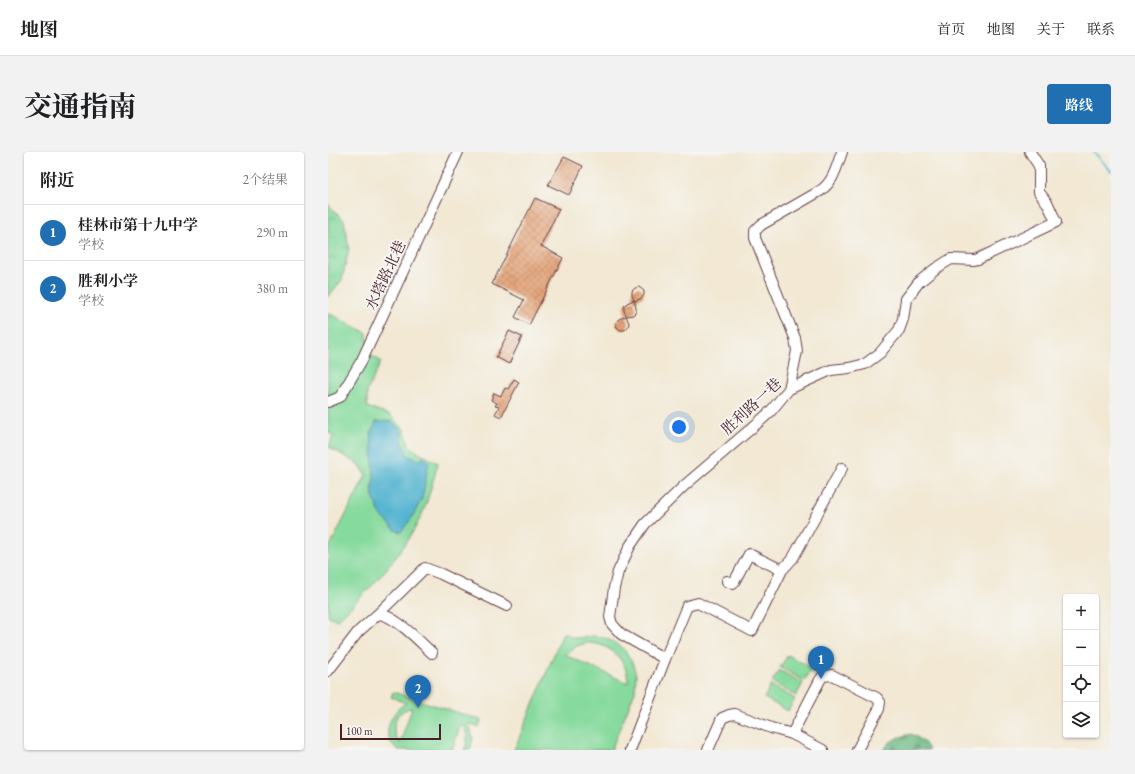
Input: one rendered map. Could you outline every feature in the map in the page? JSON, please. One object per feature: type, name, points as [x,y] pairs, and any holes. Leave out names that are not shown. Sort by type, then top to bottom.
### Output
[{"type":"street","name":"水塔路北巷","points":[[328,402],[340,397],[362,360],[458,152]]},
{"type":"street","points":[[789,389],[797,351],[795,338],[755,238],[755,231],[761,224],[828,185],[833,178],[842,152]]},
{"type":"street","name":"胜利路一巷","points":[[666,659],[621,634],[612,624],[610,617],[618,572],[635,536],[645,524],[685,485],[770,412],[789,389],[831,370],[865,364],[880,353],[899,330],[903,319],[906,299],[919,282],[935,269],[951,259],[978,259],[1056,222],[1048,204],[1039,192],[1039,166],[1030,152]]},
{"type":"street","points":[[630,750],[687,606],[698,603],[752,631],[782,570],[793,558],[842,468]]},
{"type":"street","points":[[727,581],[733,584],[749,554],[782,570]]},
{"type":"street","points":[[328,671],[358,632],[425,568],[441,574],[507,606]]},
{"type":"street","points":[[378,614],[384,614],[399,624],[432,653]]},
{"type":"street","points":[[792,734],[820,680],[823,676],[832,675],[877,698],[880,702],[879,709],[857,750]]},
{"type":"street","points":[[708,750],[722,718],[735,714],[792,734],[823,750]]},
{"type":"green space","points":[[328,204],[344,220],[349,248],[342,280],[328,297]]},
{"type":"green space","points":[[328,313],[367,333],[370,354],[381,362],[367,391],[367,407],[390,415],[404,429],[409,445],[419,453],[438,463],[425,507],[409,538],[399,553],[375,582],[337,620],[328,616],[328,550],[366,475],[360,465],[329,447],[333,435],[328,432]]},
{"type":"green space","points":[[563,633],[575,638],[595,636],[608,639],[620,646],[626,652],[633,664],[636,675],[635,691],[611,750],[514,750]],"holes":[[[586,643],[594,643],[609,649],[616,654],[625,667],[628,683],[565,655],[577,646]]]},
{"type":"green space","points":[[788,655],[812,668],[804,681],[780,667]]},
{"type":"green space","points":[[779,670],[803,683],[796,696],[772,682]]},
{"type":"green space","points":[[771,685],[795,699],[788,711],[764,698]]},
{"type":"green space","points":[[393,692],[481,720],[479,727],[469,724],[473,738],[470,750],[464,750],[467,743],[467,737],[461,724],[452,750],[399,750],[389,739],[389,725],[395,712],[406,703],[391,697]],"holes":[[[412,708],[400,743],[394,733],[395,721],[401,712]]]},
{"type":"green space","points":[[911,734],[924,742],[929,750],[884,750],[892,741],[899,737]]},
{"type":"water","points":[[391,421],[401,430],[403,443],[408,456],[420,460],[423,457],[429,462],[422,499],[411,519],[401,532],[395,530],[380,514],[373,497],[372,487],[374,477],[371,433],[376,422]]},
{"type":"building","points":[[564,157],[583,166],[569,195],[548,185]]},
{"type":"building","points":[[535,198],[559,209],[541,246],[563,258],[529,325],[515,317],[524,300],[492,284]]},
{"type":"building","points":[[639,287],[644,291],[644,295],[642,298],[635,301],[632,296],[632,291]]},
{"type":"building","points":[[634,300],[636,312],[633,315],[627,316],[624,311],[624,306]]},
{"type":"building","points":[[626,316],[629,323],[628,327],[625,330],[620,330],[616,326],[616,322]]},
{"type":"building","points":[[509,331],[522,337],[509,364],[496,357]]},
{"type":"building","points":[[514,379],[519,382],[501,417],[495,414],[499,407],[495,406],[497,403],[491,400],[494,393],[501,396],[505,388],[508,389]]},
{"type":"waterway","points":[[1094,152],[1111,171]]},
{"type":"place","name":"桂林市第十九中学","points":[[821,679]]},
{"type":"place","name":"胜利小学","points":[[418,708]]}]
